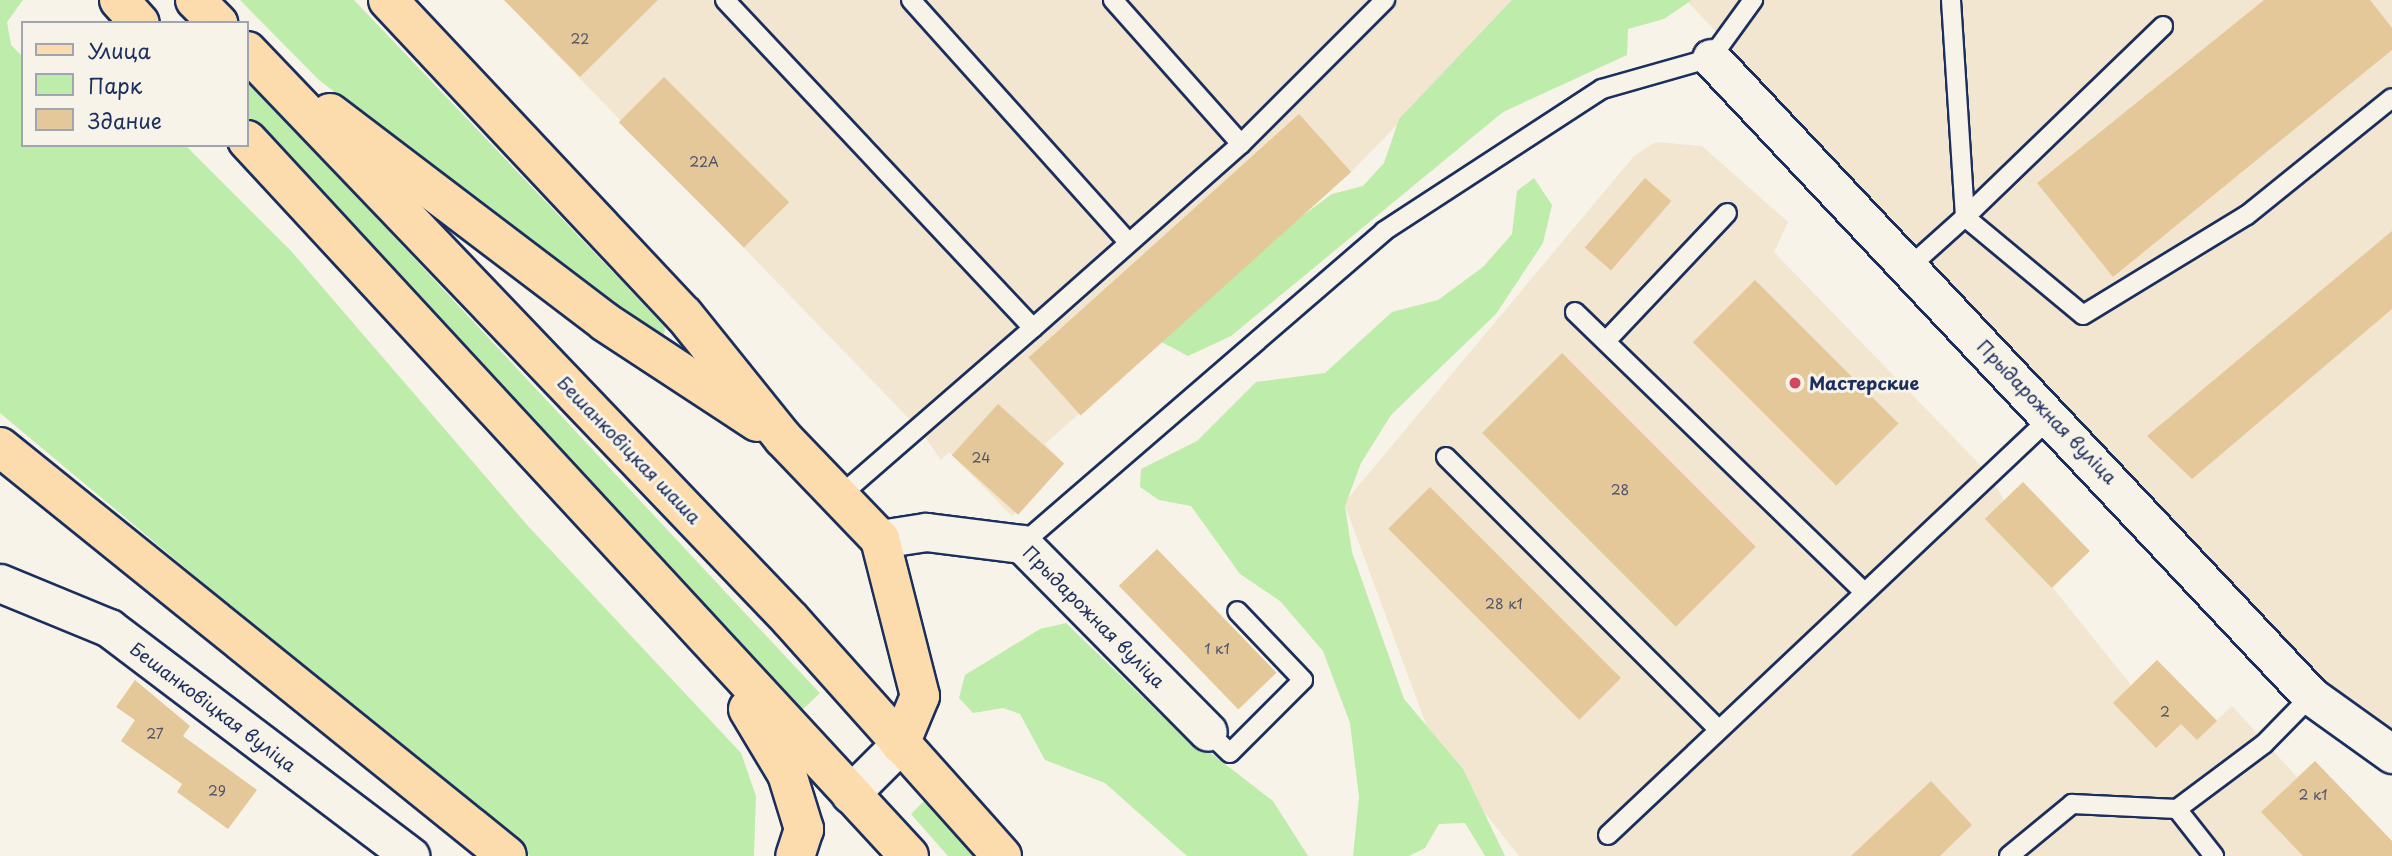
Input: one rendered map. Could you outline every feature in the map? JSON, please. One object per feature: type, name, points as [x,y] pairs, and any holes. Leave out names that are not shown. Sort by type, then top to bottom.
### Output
[{"type":"main road","points":[[195,0],[216,21]]},
{"type":"main road","points":[[388,0],[684,315],[783,438],[841,495],[880,539],[920,696],[900,744]]},
{"type":"main road","points":[[252,57],[429,183],[652,355],[783,438]]},
{"type":"main road","name":"Бешанковіцкая шаша","points":[[252,57],[790,619],[1002,856]]},
{"type":"main road","points":[[248,141],[707,641],[909,856]]},
{"type":"main road","points":[[652,355],[676,349],[685,338],[684,315]]},
{"type":"main road","points":[[0,447],[506,856]]},
{"type":"main road","points":[[707,641],[788,774],[804,829],[795,856]]},
{"type":"street","name":"Прыдарожная вуліца","points":[[1711,58],[1907,269],[2053,415],[2311,696],[2387,738]]},
{"type":"street","name":"Прыдарожная вуліца","points":[[880,539],[926,532],[1022,544],[1208,732]]},
{"type":"street","name":"Бешанковіцкая вуліца","points":[[0,583],[109,628],[411,856]]},
{"type":"street","points":[[850,794],[900,744]]},
{"type":"lane","points":[[725,0],[1033,328]]},
{"type":"lane","points":[[911,0],[1129,243]]},
{"type":"lane","points":[[1113,0],[1241,144]]},
{"type":"lane","points":[[841,495],[1241,144],[1385,0]]},
{"type":"lane","points":[[1022,544],[1384,231],[1602,89],[1711,58],[1753,0]]},
{"type":"lane","points":[[1951,0],[1965,217],[2083,315],[2247,215],[2392,98]]},
{"type":"lane","points":[[1907,269],[1965,217],[2163,26]]},
{"type":"lane","points":[[1606,341],[1727,213]]},
{"type":"lane","points":[[1575,312],[1863,592]]},
{"type":"lane","points":[[1608,835],[2053,415]]},
{"type":"lane","points":[[1447,457],[1718,729]]},
{"type":"lane","points":[[1208,732],[1230,753],[1303,680],[1237,611]]},
{"type":"lane","points":[[2010,856],[2072,804],[2177,809],[2264,744],[2311,696]]},
{"type":"lane","points":[[2177,809],[2214,856]]},
{"type":"shaded area","points":[[504,0],[1519,0],[1351,172],[1045,444],[1064,464],[1012,516],[949,452],[941,460],[920,430]]},
{"type":"shaded area","points":[[1686,0],[2392,0],[2392,741],[2341,697]]},
{"type":"shaded area","points":[[1656,142],[1702,146],[1788,222],[1774,252],[1988,473],[2004,500],[2023,482],[2090,551],[2053,588],[2131,685],[2157,660],[2217,720],[2232,706],[2297,777],[2315,761],[2392,841],[2392,856],[1519,856],[1436,751],[1344,503],[1634,156]]},
{"type":"green space","points":[[0,0],[23,0],[7,22],[11,45],[21,55],[21,147],[187,147],[292,252],[528,526],[741,753],[756,796],[754,856],[530,856],[0,413]]},
{"type":"green space","points":[[240,0],[354,0],[665,327],[664,335],[647,338],[318,79]]},
{"type":"green space","points":[[1512,0],[1692,0],[1664,19],[1628,29],[1627,55],[1503,112],[1231,336],[1188,356],[1154,338],[1275,236],[1332,194],[1363,186],[1384,163],[1399,119]]},
{"type":"green space","points":[[248,80],[820,693],[799,712],[248,121]]},
{"type":"green space","points":[[1534,178],[1552,205],[1543,243],[1496,314],[1391,415],[1361,463],[1345,506],[1352,552],[1404,699],[1463,769],[1505,856],[1485,856],[1465,823],[1439,824],[1425,848],[1409,856],[1353,856],[1359,797],[1350,723],[1323,651],[1280,601],[1240,574],[1191,506],[1159,500],[1140,487],[1141,469],[1197,441],[1256,382],[1325,373],[1392,312],[1438,300],[1483,267],[1512,234],[1517,191]]},
{"type":"green space","points":[[1066,623],[1161,715],[1273,801],[1308,856],[1187,856],[1105,783],[1045,760],[1020,714],[1003,708],[973,713],[959,698],[965,675],[1040,629]]},
{"type":"green space","points":[[925,800],[974,856],[948,856],[911,814]]},
{"type":"building","points":[[504,0],[658,0],[580,77]]},
{"type":"building","points":[[2264,0],[2370,0],[2392,28],[2392,50],[2113,277],[2037,183]]},
{"type":"building","points":[[664,77],[789,202],[744,247],[619,122]]},
{"type":"building","points":[[1299,114],[1351,172],[1081,416],[1028,358]]},
{"type":"building","points":[[1645,178],[1671,201],[1611,270],[1585,247]]},
{"type":"building","points":[[2392,231],[2392,309],[2192,479],[2147,436]]},
{"type":"building","name":"Мастерские","points":[[1755,280],[1899,424],[1836,486],[1693,342]]},
{"type":"building","points":[[1562,353],[1756,547],[1676,627],[1482,433]]},
{"type":"building","points":[[998,404],[1064,464],[1018,515],[952,455]]},
{"type":"building","points":[[2023,482],[2090,551],[2052,588],[1985,519]]},
{"type":"building","points":[[1430,487],[1621,678],[1579,720],[1388,529]]},
{"type":"building","points":[[1157,549],[1276,673],[1238,710],[1119,586]]},
{"type":"building","points":[[2157,660],[2217,721],[2197,740],[2181,724],[2156,748],[2113,703]]},
{"type":"building","points":[[135,680],[190,726],[183,736],[257,790],[228,829],[177,792],[182,784],[121,741],[135,720],[116,707]]},
{"type":"building","points":[[2315,761],[2392,841],[2392,856],[2303,856],[2261,812]]},
{"type":"building","points":[[1931,781],[1972,825],[1940,856],[1851,856]]},
{"type":"place","name":"Мастерские","points":[[1795,383]]}]
